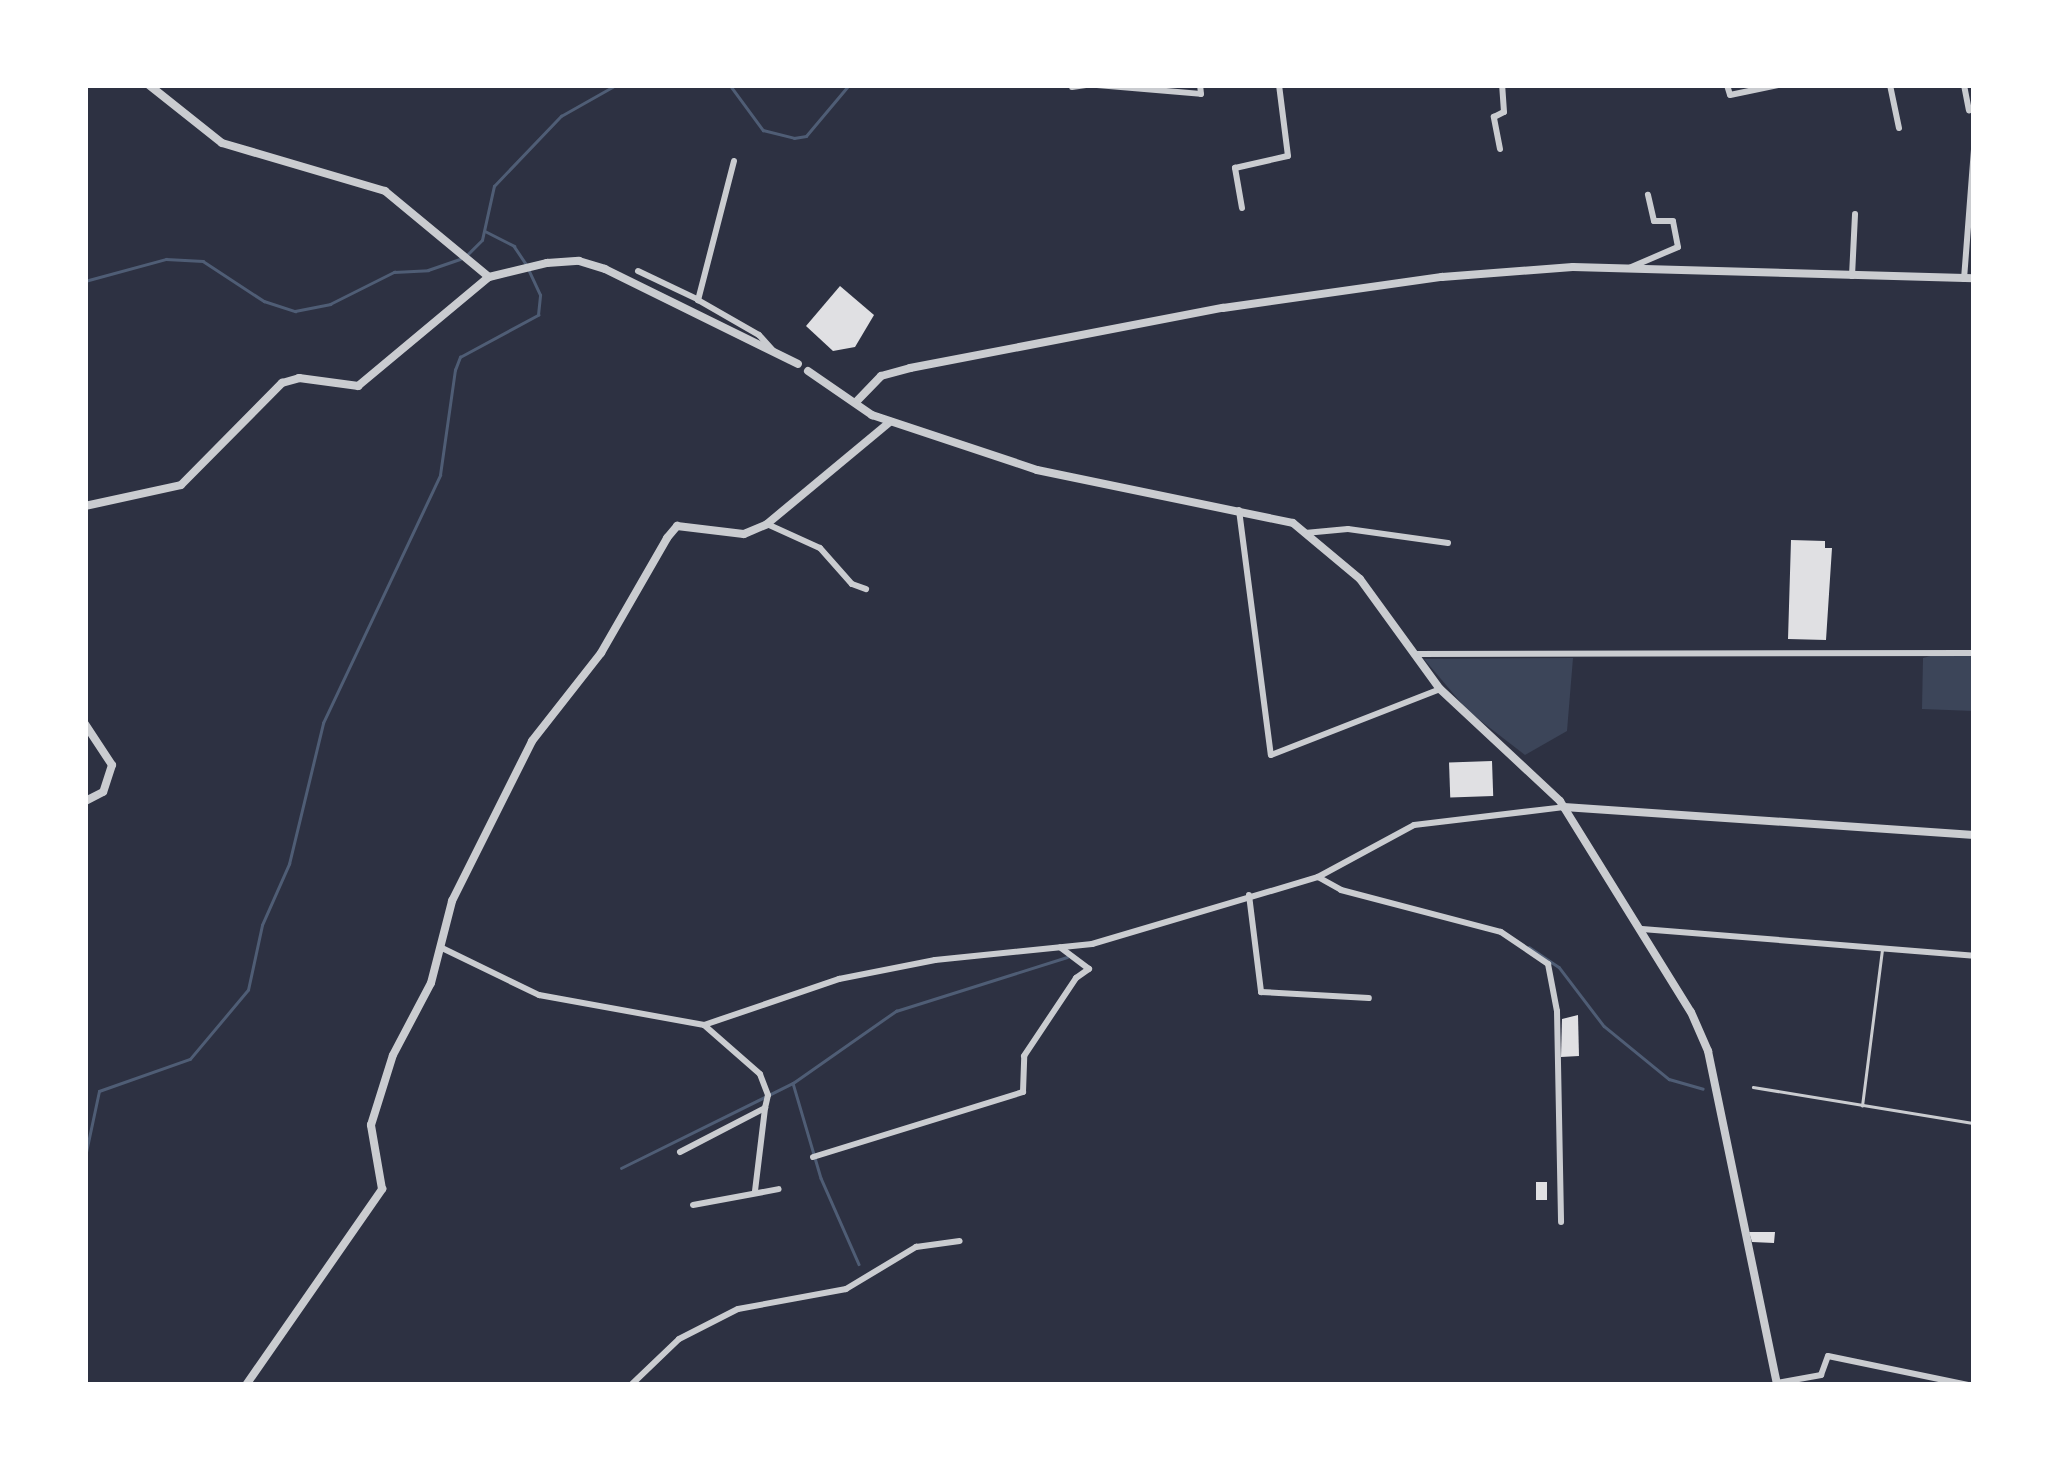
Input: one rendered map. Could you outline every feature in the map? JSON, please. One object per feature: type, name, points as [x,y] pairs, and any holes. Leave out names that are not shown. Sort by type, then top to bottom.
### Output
[{"type":"street","points":[[149,85],[222,142],[385,191],[489,276]]},
{"type":"street","points":[[1072,87],[1086,85]]},
{"type":"street","points":[[1098,85],[1201,94],[1200,85]]},
{"type":"street","points":[[1242,208],[1235,168],[1288,156],[1279,85]]},
{"type":"street","points":[[1500,149],[1494,118],[1504,112],[1502,85]]},
{"type":"street","points":[[1727,85],[1730,95],[1778,85]]},
{"type":"street","points":[[1890,85],[1900,128]]},
{"type":"street","points":[[1964,85],[1970,111]]},
{"type":"street","points":[[856,402],[881,376],[910,368],[1224,308],[1492,271],[1629,268],[1969,279],[1974,148]]},
{"type":"street","points":[[698,300],[734,160]]},
{"type":"street","points":[[1629,268],[1678,247],[1673,221],[1654,221],[1648,195]]},
{"type":"street","points":[[1852,276],[1855,214]]},
{"type":"street","points":[[85,506],[181,485],[282,383],[299,378],[358,386],[489,276],[580,261],[716,320],[798,364]]},
{"type":"street","points":[[638,271],[759,335],[777,356]]},
{"type":"street","points":[[808,371],[890,422],[1036,470],[1238,508],[1304,533],[1360,579],[1440,689],[1538,773],[1564,807],[1642,929],[1708,1051],[1777,1384],[1820,1375],[1828,1356],[1968,1385]]},
{"type":"street","points":[[246,1385],[382,1189],[371,1125],[393,1055],[431,983],[452,901],[532,740],[601,653],[667,538],[677,526],[744,534],[768,524],[890,422]]},
{"type":"street","points":[[1238,508],[1271,755],[1440,689]]},
{"type":"street","points":[[768,524],[820,548],[852,584],[866,589]]},
{"type":"street","points":[[1304,533],[1348,529],[1448,543]]},
{"type":"street","points":[[1414,654],[1974,653]]},
{"type":"street","points":[[85,724],[112,766],[103,792],[85,801]]},
{"type":"street","points":[[704,1024],[838,979],[935,960],[1092,944],[1250,901],[1318,877],[1414,825],[1564,807],[1974,835]]},
{"type":"street","points":[[1318,877],[1341,890],[1501,932],[1548,964],[1557,1011],[1560,1222]]},
{"type":"street","points":[[1250,901],[1255,977],[1263,993],[1368,998]]},
{"type":"street","points":[[1642,929],[1974,956]]},
{"type":"street","points":[[813,1157],[1023,1092],[1024,1056],[1076,978],[1090,969],[1060,947]]},
{"type":"street","points":[[442,948],[539,995],[704,1024],[732,1044],[767,1092],[755,1191]]},
{"type":"street","points":[[680,1152],[765,1108]]},
{"type":"street","points":[[692,1205],[744,1200],[755,1191],[779,1189]]},
{"type":"street","points":[[631,1385],[679,1339],[738,1309],[846,1289],[916,1246],[960,1241]]},
{"type":"lane","points":[[1862,1107],[1882,948]]},
{"type":"lane","points":[[1753,1087],[1974,1123]]},
{"type":"shaded area","points":[[1974,656],[1974,711],[1922,709],[1923,658]]},
{"type":"shaded area","points":[[1573,658],[1567,731],[1525,755],[1468,711],[1424,659]]},
{"type":"building","points":[[840,286],[874,315],[855,347],[833,351],[806,326]]},
{"type":"building","points":[[1791,540],[1825,541],[1825,548],[1832,548],[1826,640],[1788,639]]},
{"type":"building","points":[[1492,761],[1493,796],[1450,797],[1449,763]]},
{"type":"building","points":[[1578,1015],[1579,1056],[1561,1057],[1562,1019]]},
{"type":"building","points":[[1536,1182],[1547,1182],[1547,1200],[1536,1200]]},
{"type":"building","points":[[1749,1232],[1775,1232],[1774,1243],[1752,1242]]},
{"type":"waterway","points":[[467,255],[482,240],[494,186],[561,116],[616,85]]},
{"type":"waterway","points":[[730,85],[763,130],[794,138],[806,136],[849,85]]},
{"type":"waterway","points":[[485,231],[514,246],[526,264]]},
{"type":"waterway","points":[[85,281],[166,259],[203,261],[264,301],[295,311],[330,304],[394,272],[428,270],[460,259]]},
{"type":"waterway","points":[[85,1157],[99,1091],[190,1059],[248,990],[262,925],[289,864],[323,723],[440,475],[460,357],[538,315],[540,295],[529,271]]},
{"type":"waterway","points":[[1529,947],[1559,967],[1604,1026],[1669,1079],[1703,1089]]},
{"type":"waterway","points":[[621,1168],[793,1083],[896,1011],[1067,957]]},
{"type":"waterway","points":[[793,1083],[821,1178],[859,1264]]}]
